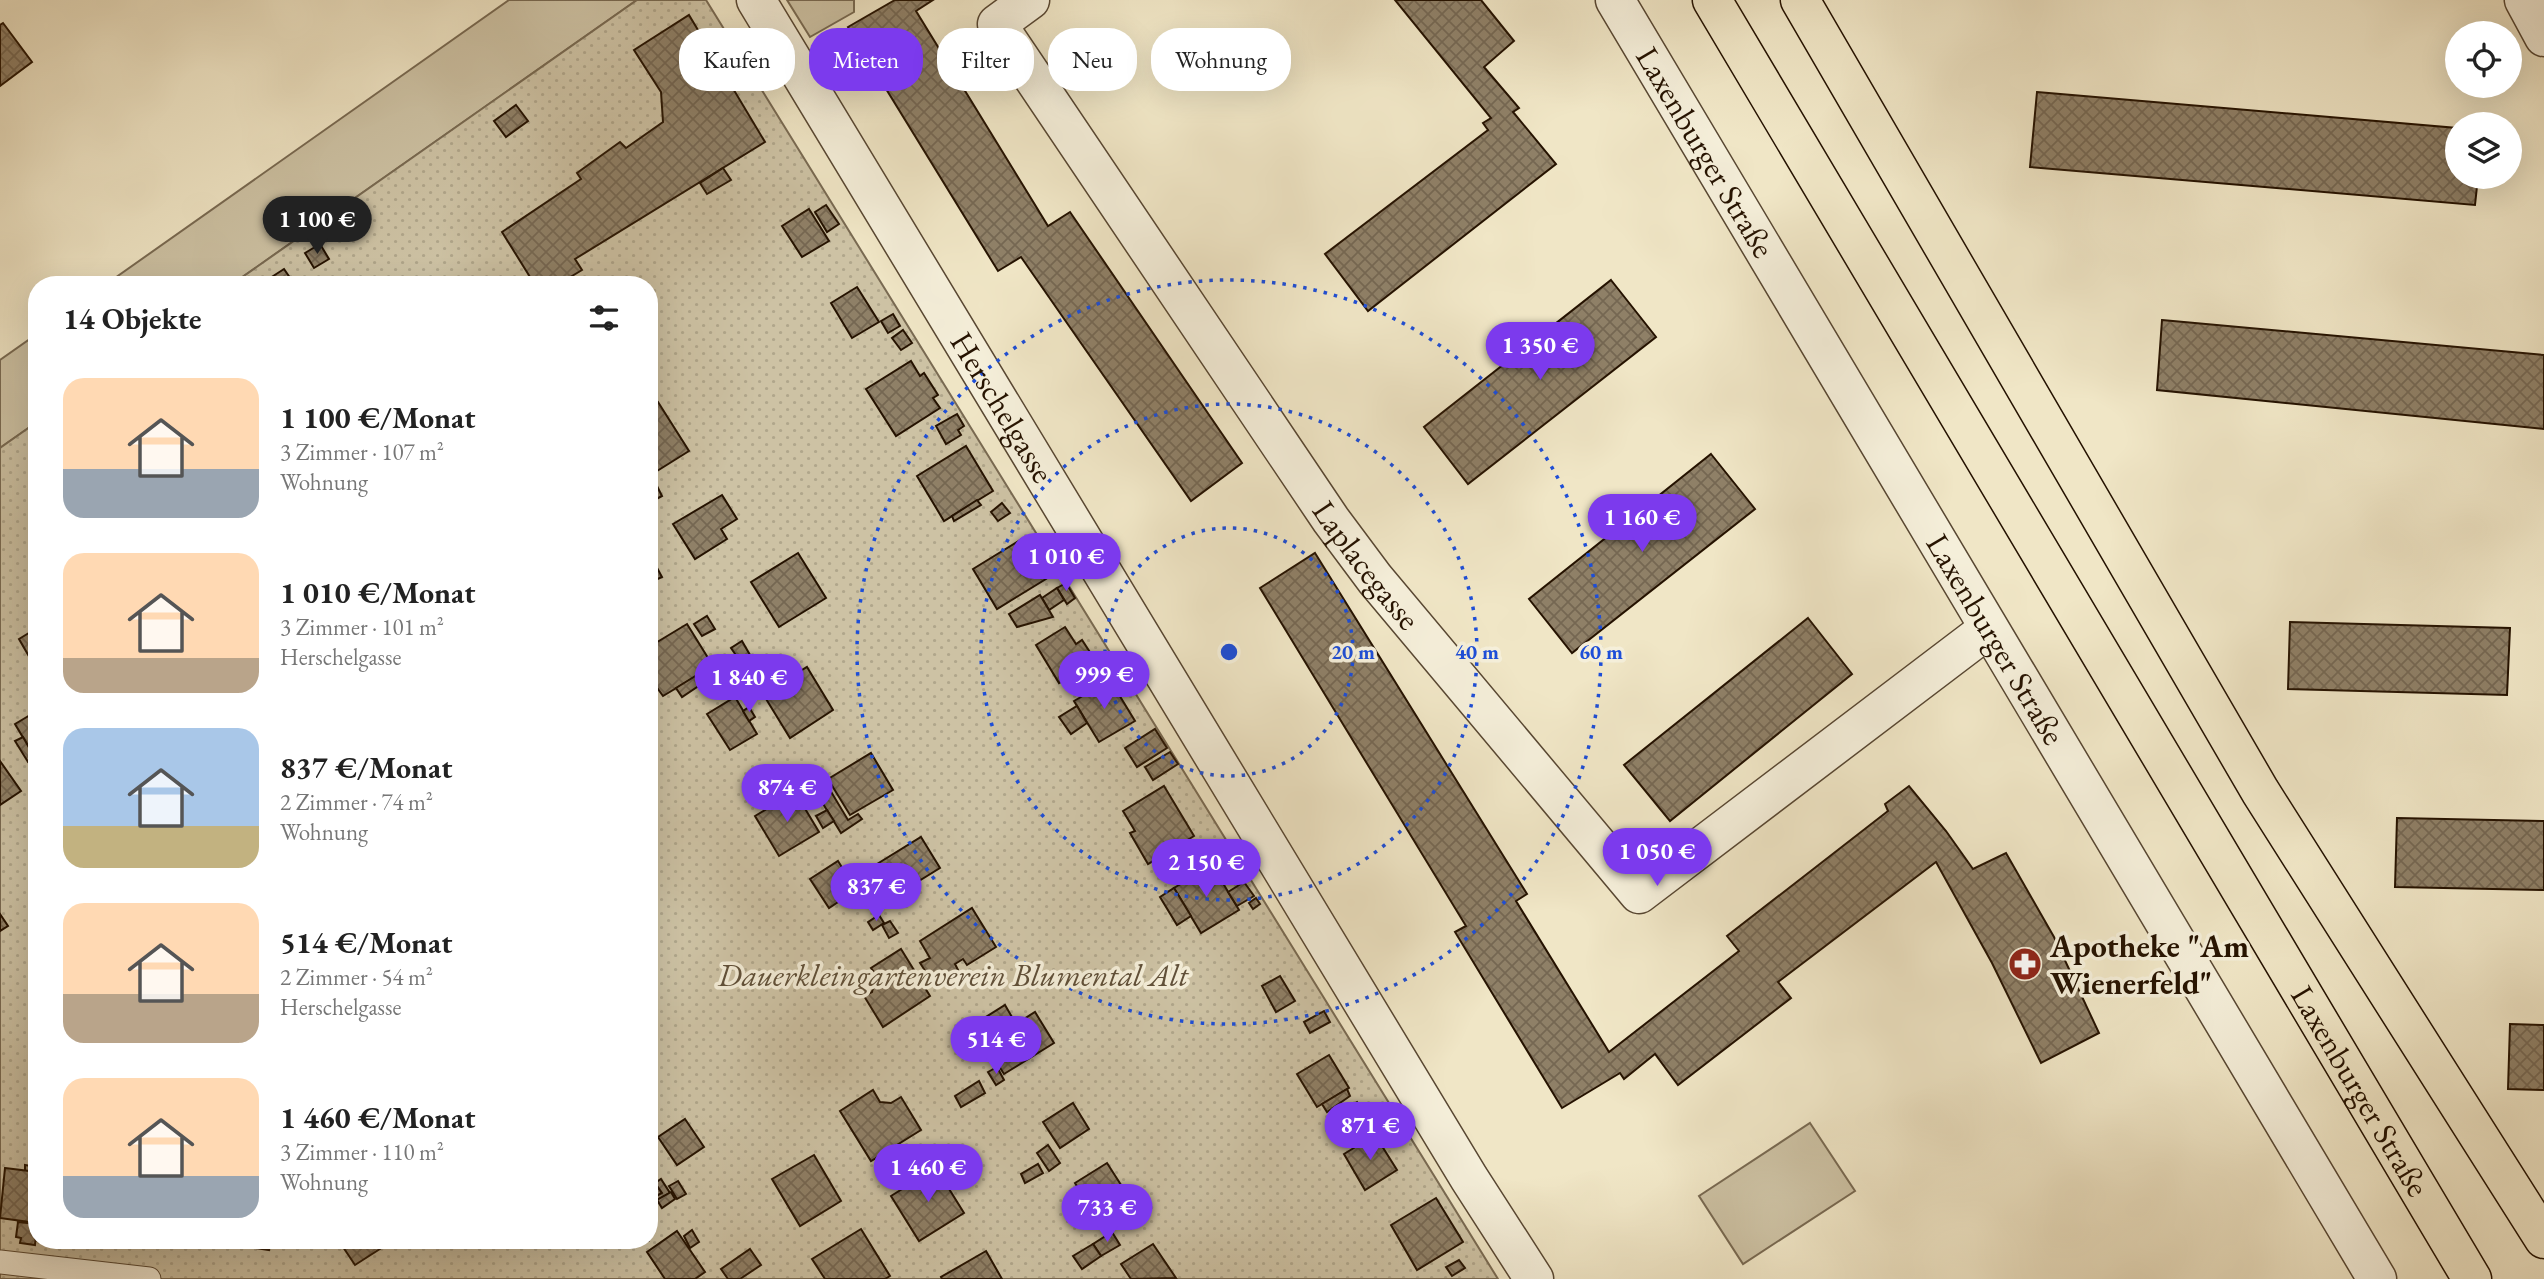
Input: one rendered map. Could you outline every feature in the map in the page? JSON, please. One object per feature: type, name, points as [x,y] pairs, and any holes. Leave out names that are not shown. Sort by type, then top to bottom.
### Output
[{"type":"main road","name":"Laxenburger Straße","points":[[1712,0],[2472,1279]]},
{"type":"main road","points":[[1800,0],[2260,791],[2544,1239]]},
{"type":"street","name":"Herschelgasse","points":[[756,0],[1469,1178],[1534,1279]]},
{"type":"street","name":"Laplacegasse","points":[[1030,0],[997,24],[1331,520],[1375,579],[1639,894],[1988,629]]},
{"type":"street","name":"Laxenburger Straße","points":[[1615,0],[2377,1279]]},
{"type":"street","points":[[2524,0],[2544,37]]},
{"type":"lane","points":[[0,1262],[149,1279]]},
{"type":"green space","points":[[509,0],[637,0],[244,276],[118,276]]},
{"type":"green space","name":"Dauerkleingartenverein Blumental Alt","points":[[637,0],[706,0],[723,28],[679,28],[679,91],[762,91],[1498,1279],[0,1279],[0,448],[28,428],[28,1249],[658,1249],[658,276],[244,276]]},
{"type":"green space","points":[[787,0],[854,0],[854,12],[826,28],[809,28],[809,35]]},
{"type":"green space","points":[[28,340],[28,428],[0,448],[0,360]]},
{"type":"green space","points":[[1810,1123],[1855,1191],[1743,1264],[1699,1196]]},
{"type":"building","points":[[895,0],[933,0],[916,11],[937,45],[937,91],[965,91],[1048,226],[1070,212],[1242,463],[1191,501],[1021,257],[998,271],[887,91],[923,91],[923,28],[848,27]]},
{"type":"building","points":[[1395,0],[1481,0],[1514,41],[1484,67],[1519,108],[1513,112],[1556,164],[1368,311],[1325,254],[1488,130],[1483,123],[1491,118]]},
{"type":"building","points":[[689,15],[697,28],[679,28],[679,91],[734,91],[765,142],[575,259],[582,270],[572,276],[529,276],[502,232],[581,179],[577,173],[620,142],[626,148],[663,122],[661,92],[634,50]]},
{"type":"building","points":[[3,23],[32,62],[0,86],[0,25]]},
{"type":"building","points":[[2037,92],[2445,127],[2445,189],[2477,189],[2475,205],[2030,167]]},
{"type":"building","points":[[516,105],[528,121],[506,137],[494,121]]},
{"type":"building","points":[[723,168],[731,180],[707,194],[700,183]]},
{"type":"building","points":[[826,205],[839,224],[827,232],[815,212]]},
{"type":"building","points":[[809,209],[829,241],[802,257],[782,226]]},
{"type":"building","points":[[320,244],[329,259],[314,268],[305,253]]},
{"type":"building","points":[[284,269],[289,276],[273,276]]},
{"type":"building","points":[[1611,280],[1656,337],[1468,484],[1424,427]]},
{"type":"building","points":[[857,287],[879,322],[852,338],[831,303]]},
{"type":"building","points":[[893,314],[900,326],[888,333],[881,321]]},
{"type":"building","points":[[2162,320],[2544,355],[2544,429],[2157,390]]},
{"type":"building","points":[[903,330],[912,343],[901,350],[892,338]]},
{"type":"building","points":[[911,361],[920,376],[924,373],[938,395],[933,398],[940,408],[896,436],[866,389]]},
{"type":"building","points":[[658,402],[689,451],[658,470]]},
{"type":"building","points":[[957,414],[964,426],[958,430],[961,435],[946,444],[936,426]]},
{"type":"building","points":[[966,446],[993,491],[944,521],[917,476]]},
{"type":"building","points":[[1711,454],[1755,509],[1572,653],[1529,599]]},
{"type":"building","points":[[722,495],[737,519],[721,529],[727,539],[695,559],[673,524]]},
{"type":"building","points":[[977,500],[981,505],[954,521],[952,516]]},
{"type":"building","points":[[1002,503],[1010,513],[998,521],[991,512]]},
{"type":"building","points":[[1022,539],[1046,579],[997,609],[973,569]]},
{"type":"building","points":[[798,553],[826,598],[779,627],[751,582]]},
{"type":"building","points":[[1315,553],[1527,894],[1516,901],[1609,1052],[1739,951],[1727,936],[1888,811],[1885,804],[1909,786],[1973,869],[2006,853],[2054,937],[2099,1033],[2041,1063],[1992,963],[1936,862],[1778,982],[1791,998],[1678,1085],[1655,1054],[1624,1079],[1620,1073],[1562,1108],[1455,932],[1466,926],[1260,588]]},
{"type":"building","points":[[1066,583],[1075,598],[1067,604],[1057,588]]},
{"type":"building","points":[[1057,588],[1064,600],[1049,610],[1042,598]]},
{"type":"building","points":[[1040,595],[1053,617],[1017,627],[1009,614]]},
{"type":"building","points":[[707,616],[715,629],[702,636],[694,624]]},
{"type":"building","points":[[1808,618],[1852,674],[1670,821],[1624,765]]},
{"type":"building","points":[[2290,622],[2510,628],[2507,695],[2288,689]]},
{"type":"building","points":[[687,624],[713,666],[663,696],[658,689],[658,642]]},
{"type":"building","points":[[1065,627],[1076,644],[1082,640],[1097,663],[1059,683],[1036,645]]},
{"type":"building","points":[[28,634],[28,655],[19,639]]},
{"type":"building","points":[[742,641],[750,655],[740,661],[731,648]]},
{"type":"building","points":[[751,658],[757,667],[745,674],[740,664]]},
{"type":"building","points":[[807,667],[833,710],[790,738],[763,694]]},
{"type":"building","points":[[697,675],[703,683],[682,697],[676,688]]},
{"type":"building","points":[[1110,680],[1135,721],[1099,742],[1074,701]]},
{"type":"building","points":[[735,697],[757,734],[730,750],[707,714]]},
{"type":"building","points":[[1077,706],[1087,723],[1071,734],[1059,717]]},
{"type":"building","points":[[749,707],[755,717],[749,721],[743,711]]},
{"type":"building","points":[[28,716],[28,746],[15,724]]},
{"type":"building","points":[[1155,729],[1167,748],[1137,767],[1125,748]]},
{"type":"building","points":[[23,737],[28,746],[28,762],[15,741]]},
{"type":"building","points":[[1170,752],[1178,764],[1153,780],[1145,767]]},
{"type":"building","points":[[871,753],[893,790],[850,815],[828,779]]},
{"type":"building","points":[[0,761],[21,791],[0,805]]},
{"type":"building","points":[[821,775],[848,820],[858,814],[862,819],[841,833],[809,781]]},
{"type":"building","points":[[1164,786],[1194,836],[1148,864],[1130,833],[1135,831],[1123,811]]},
{"type":"building","points":[[795,792],[819,832],[779,856],[755,816]]},
{"type":"building","points":[[827,810],[834,821],[823,828],[816,816]]},
{"type":"building","points":[[2397,818],[2544,821],[2544,890],[2395,887]]},
{"type":"building","points":[[921,837],[940,868],[896,895],[877,864]]},
{"type":"building","points":[[1228,857],[1236,870],[1221,879],[1214,867]]},
{"type":"building","points":[[838,861],[856,890],[829,908],[810,879]]},
{"type":"building","points":[[1212,865],[1239,910],[1201,933],[1174,888]]},
{"type":"building","points":[[1244,882],[1254,896],[1237,906],[1228,892]]},
{"type":"building","points":[[1174,888],[1191,916],[1177,925],[1160,897]]},
{"type":"building","points":[[1256,898],[1260,904],[1253,909],[1249,903]]},
{"type":"building","points":[[972,908],[996,947],[967,965],[963,959],[955,964],[958,970],[933,983],[920,963],[930,958],[920,941]]},
{"type":"building","points":[[0,914],[8,926],[0,931]]},
{"type":"building","points":[[879,915],[884,923],[873,930],[868,922]]},
{"type":"building","points":[[890,921],[898,933],[889,938],[882,925]]},
{"type":"building","points":[[901,949],[930,996],[883,1027],[864,996],[872,992],[876,975],[871,968]]},
{"type":"building","points":[[1280,976],[1295,1001],[1276,1012],[1262,986]]},
{"type":"building","points":[[1005,1005],[1016,1024],[1035,1012],[1054,1043],[1004,1074],[973,1025]]},
{"type":"building","points":[[1324,1011],[1330,1022],[1310,1033],[1304,1022]]},
{"type":"building","points":[[2510,1024],[2544,1025],[2544,1090],[2508,1089]]},
{"type":"building","points":[[1329,1055],[1349,1088],[1317,1107],[1297,1074]]},
{"type":"building","points":[[997,1067],[1004,1080],[996,1085],[988,1072]]},
{"type":"building","points":[[979,1081],[985,1093],[961,1107],[955,1096]]},
{"type":"building","points":[[1347,1089],[1350,1096],[1327,1112],[1322,1104]]},
{"type":"building","points":[[873,1090],[880,1102],[891,1103],[901,1097],[921,1130],[871,1161],[840,1111]]},
{"type":"building","points":[[1357,1102],[1364,1113],[1352,1120],[1345,1109]]},
{"type":"building","points":[[1073,1103],[1089,1129],[1060,1148],[1043,1122]]},
{"type":"building","points":[[685,1119],[704,1147],[677,1165],[658,1137]]},
{"type":"building","points":[[1375,1135],[1397,1170],[1365,1190],[1344,1154]]},
{"type":"building","points":[[1048,1145],[1060,1163],[1049,1171],[1037,1153]]},
{"type":"building","points":[[814,1155],[841,1201],[800,1226],[772,1179]]},
{"type":"building","points":[[1107,1163],[1139,1213],[1106,1234],[1075,1183]]},
{"type":"building","points":[[1038,1164],[1043,1173],[1025,1183],[1021,1174]]},
{"type":"building","points":[[5,1168],[28,1171],[28,1222],[0,1218]]},
{"type":"building","points":[[936,1168],[964,1213],[919,1241],[891,1196]]},
{"type":"building","points":[[661,1179],[670,1193],[658,1199],[658,1195],[662,1193],[658,1181]]},
{"type":"building","points":[[678,1181],[686,1194],[677,1199],[669,1186]]},
{"type":"building","points":[[671,1192],[675,1199],[662,1208],[658,1199]]},
{"type":"building","points":[[1436,1198],[1463,1242],[1417,1270],[1391,1225]]},
{"type":"building","points":[[18,1222],[28,1223],[28,1244],[20,1243],[21,1238],[16,1237]]},
{"type":"building","points":[[861,1229],[890,1276],[885,1279],[825,1279],[812,1259]]},
{"type":"building","points":[[692,1230],[699,1242],[690,1248],[684,1236]]},
{"type":"building","points":[[677,1231],[705,1272],[695,1279],[665,1279],[647,1252],[658,1249],[658,1244]]},
{"type":"building","points":[[1112,1232],[1120,1245],[1101,1256],[1093,1244]]},
{"type":"building","points":[[1093,1244],[1101,1256],[1082,1269],[1073,1256]]},
{"type":"building","points":[[1153,1244],[1176,1278],[1131,1279],[1121,1264]]},
{"type":"building","points":[[344,1249],[380,1249],[355,1265]]},
{"type":"building","points":[[750,1249],[761,1265],[740,1279],[728,1279],[721,1269]]},
{"type":"building","points":[[986,1251],[1002,1279],[942,1279],[941,1277]]},
{"type":"building","points":[[1459,1260],[1465,1268],[1452,1276],[1446,1267]]},
{"type":"place","name":"Apotheke \"Am Wienerfeld\"","points":[[2025,964]]}]
